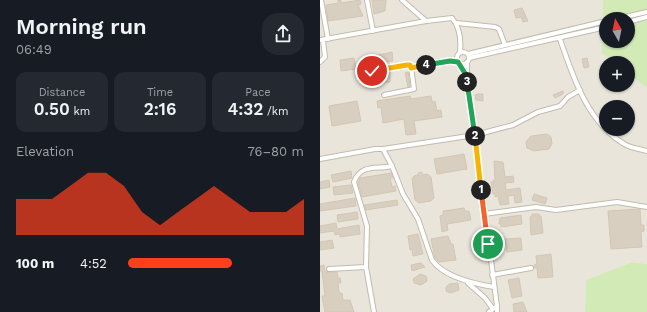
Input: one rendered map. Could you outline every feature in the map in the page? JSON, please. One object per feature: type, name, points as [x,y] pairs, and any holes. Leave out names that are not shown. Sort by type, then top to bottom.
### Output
[{"type":"lane","points":[[320,62],[325,57],[321,0]]},
{"type":"lane","points":[[367,0],[373,31]]},
{"type":"lane","points":[[402,0],[426,21]]},
{"type":"lane","points":[[635,15],[647,12]]},
{"type":"lane","points":[[635,20],[647,17]]},
{"type":"lane","points":[[324,40],[426,21],[452,18],[457,23],[461,44],[467,56],[466,75],[496,309]]},
{"type":"lane","points":[[457,23],[495,27],[499,29],[506,45]]},
{"type":"lane","points":[[459,63],[467,56],[599,23]]},
{"type":"lane","points":[[460,52],[467,56],[560,39],[599,29]]},
{"type":"lane","points":[[560,39],[580,90],[595,115],[608,131],[628,146],[647,151]]},
{"type":"lane","points":[[450,61],[460,52],[461,44]]},
{"type":"lane","points":[[456,56],[466,75]]},
{"type":"lane","points":[[411,68],[450,61],[459,63]]},
{"type":"lane","points":[[372,71],[410,65],[414,89],[384,95]]},
{"type":"lane","points":[[320,159],[375,149],[474,135],[513,125],[538,112],[560,106],[568,97],[580,90]]},
{"type":"lane","points":[[383,149],[392,166],[403,194],[418,219],[432,260],[436,266],[466,282],[496,309]]},
{"type":"lane","points":[[374,312],[366,267],[367,226],[354,182],[356,177],[368,167],[382,169],[392,166]]},
{"type":"lane","points":[[484,214],[536,207],[556,210],[617,202],[647,207]]},
{"type":"lane","points":[[329,269],[366,267]]},
{"type":"lane","points":[[492,275],[531,268]]},
{"type":"lane","points":[[466,282],[494,287]]},
{"type":"lane","points":[[489,312],[496,309]]},
{"type":"shaded area","points":[[320,0],[603,0],[603,12],[599,12],[599,48],[602,48],[602,53],[606,56],[599,56],[599,92],[635,92],[635,79],[647,88],[647,264],[632,262],[586,280],[585,312],[320,312]]},
{"type":"green space","points":[[603,0],[647,0],[647,88],[635,79],[635,56],[606,56],[602,53],[602,48],[635,48],[635,12],[603,12]]},
{"type":"green space","points":[[632,262],[647,264],[647,312],[585,312],[586,280]]},
{"type":"building","points":[[338,0],[341,0],[341,3],[360,0],[361,4],[358,5],[363,16],[328,21],[326,5],[338,3]]},
{"type":"building","points":[[372,0],[386,0],[385,11],[374,14]]},
{"type":"building","points":[[522,8],[528,21],[523,22],[521,17],[516,18],[514,10]]},
{"type":"building","points":[[392,52],[393,61],[375,64],[374,56]]},
{"type":"building","points":[[354,58],[356,69],[341,71],[340,60]]},
{"type":"building","points":[[587,58],[589,67],[584,68],[582,59]]},
{"type":"building","points":[[386,72],[390,72],[390,82],[381,83],[380,77],[386,76]]},
{"type":"building","points":[[408,72],[410,86],[408,87],[405,73]]},
{"type":"building","points":[[563,91],[563,94],[555,98],[553,95]]},
{"type":"building","points":[[483,94],[483,101],[476,100],[475,95]]},
{"type":"building","points":[[410,96],[411,99],[431,96],[432,102],[435,101],[437,111],[441,110],[442,117],[414,121],[416,134],[406,135],[404,119],[383,123],[381,107],[378,108],[377,101]]},
{"type":"building","points":[[357,101],[361,121],[332,126],[329,106]]},
{"type":"building","points":[[547,134],[551,137],[552,144],[549,149],[534,151],[527,148],[526,142],[531,136]]},
{"type":"building","points":[[464,154],[467,169],[437,174],[434,159]]},
{"type":"building","points":[[494,161],[503,162],[505,177],[513,176],[514,182],[505,183],[506,190],[520,188],[522,202],[515,203],[514,195],[508,196],[509,204],[500,205],[498,196],[495,197],[495,194],[493,194],[491,182],[495,180]]},
{"type":"building","points":[[351,171],[352,178],[333,182],[331,175]]},
{"type":"building","points":[[422,172],[422,175],[427,174],[431,177],[434,198],[431,201],[419,203],[415,200],[412,179],[414,176],[418,175],[418,173]]},
{"type":"building","points":[[391,173],[393,178],[390,178],[392,187],[395,186],[396,191],[362,197],[358,183],[360,178]]},
{"type":"building","points":[[329,180],[330,187],[320,189],[320,182]]},
{"type":"building","points":[[351,185],[353,193],[334,195],[333,187]]},
{"type":"building","points":[[534,194],[547,198],[545,204],[532,200]]},
{"type":"building","points":[[355,198],[356,206],[320,211],[320,204]]},
{"type":"building","points":[[397,200],[398,205],[366,210],[364,205]]},
{"type":"building","points":[[464,208],[465,211],[469,211],[471,220],[447,224],[448,230],[442,232],[440,216],[443,215],[443,211]]},
{"type":"building","points":[[640,209],[641,225],[644,225],[644,231],[641,232],[642,247],[611,249],[608,211]]},
{"type":"building","points":[[357,212],[358,219],[338,222],[337,215]]},
{"type":"building","points":[[532,214],[539,214],[539,216],[541,216],[543,233],[531,235],[530,217]]},
{"type":"building","points":[[521,215],[522,224],[501,227],[501,224],[499,224],[500,218]]},
{"type":"building","points":[[336,223],[337,229],[359,225],[360,234],[340,237],[340,234],[335,235],[334,231],[320,233],[320,226]]},
{"type":"building","points":[[418,234],[423,254],[413,256],[412,249],[410,250],[408,236]]},
{"type":"building","points":[[448,236],[451,244],[453,244],[456,260],[439,262],[435,258],[431,239]]},
{"type":"building","points":[[521,238],[522,250],[507,252],[505,239]]},
{"type":"building","points":[[332,240],[334,248],[320,250],[320,242]]},
{"type":"building","points":[[551,254],[553,277],[538,278],[537,268],[534,268],[534,265],[537,264],[536,256]]},
{"type":"building","points":[[421,263],[425,267],[412,271],[411,265]]},
{"type":"building","points":[[324,265],[325,272],[337,272],[341,283],[338,283],[339,293],[342,293],[343,300],[350,300],[354,312],[325,312],[322,296],[325,296],[322,271],[320,271],[320,266]]},
{"type":"building","points":[[420,274],[426,276],[427,281],[421,285],[414,283],[413,279]]},
{"type":"building","points":[[519,278],[522,296],[512,298],[508,280]]},
{"type":"building","points":[[458,283],[459,290],[450,293],[446,291],[446,287],[449,284]]},
{"type":"building","points":[[523,302],[527,312],[514,312],[513,304]]},
{"type":"route","points":[[372,71],[407,65],[410,65],[411,68],[450,61],[458,62],[460,64],[466,75],[488,244]]}]
